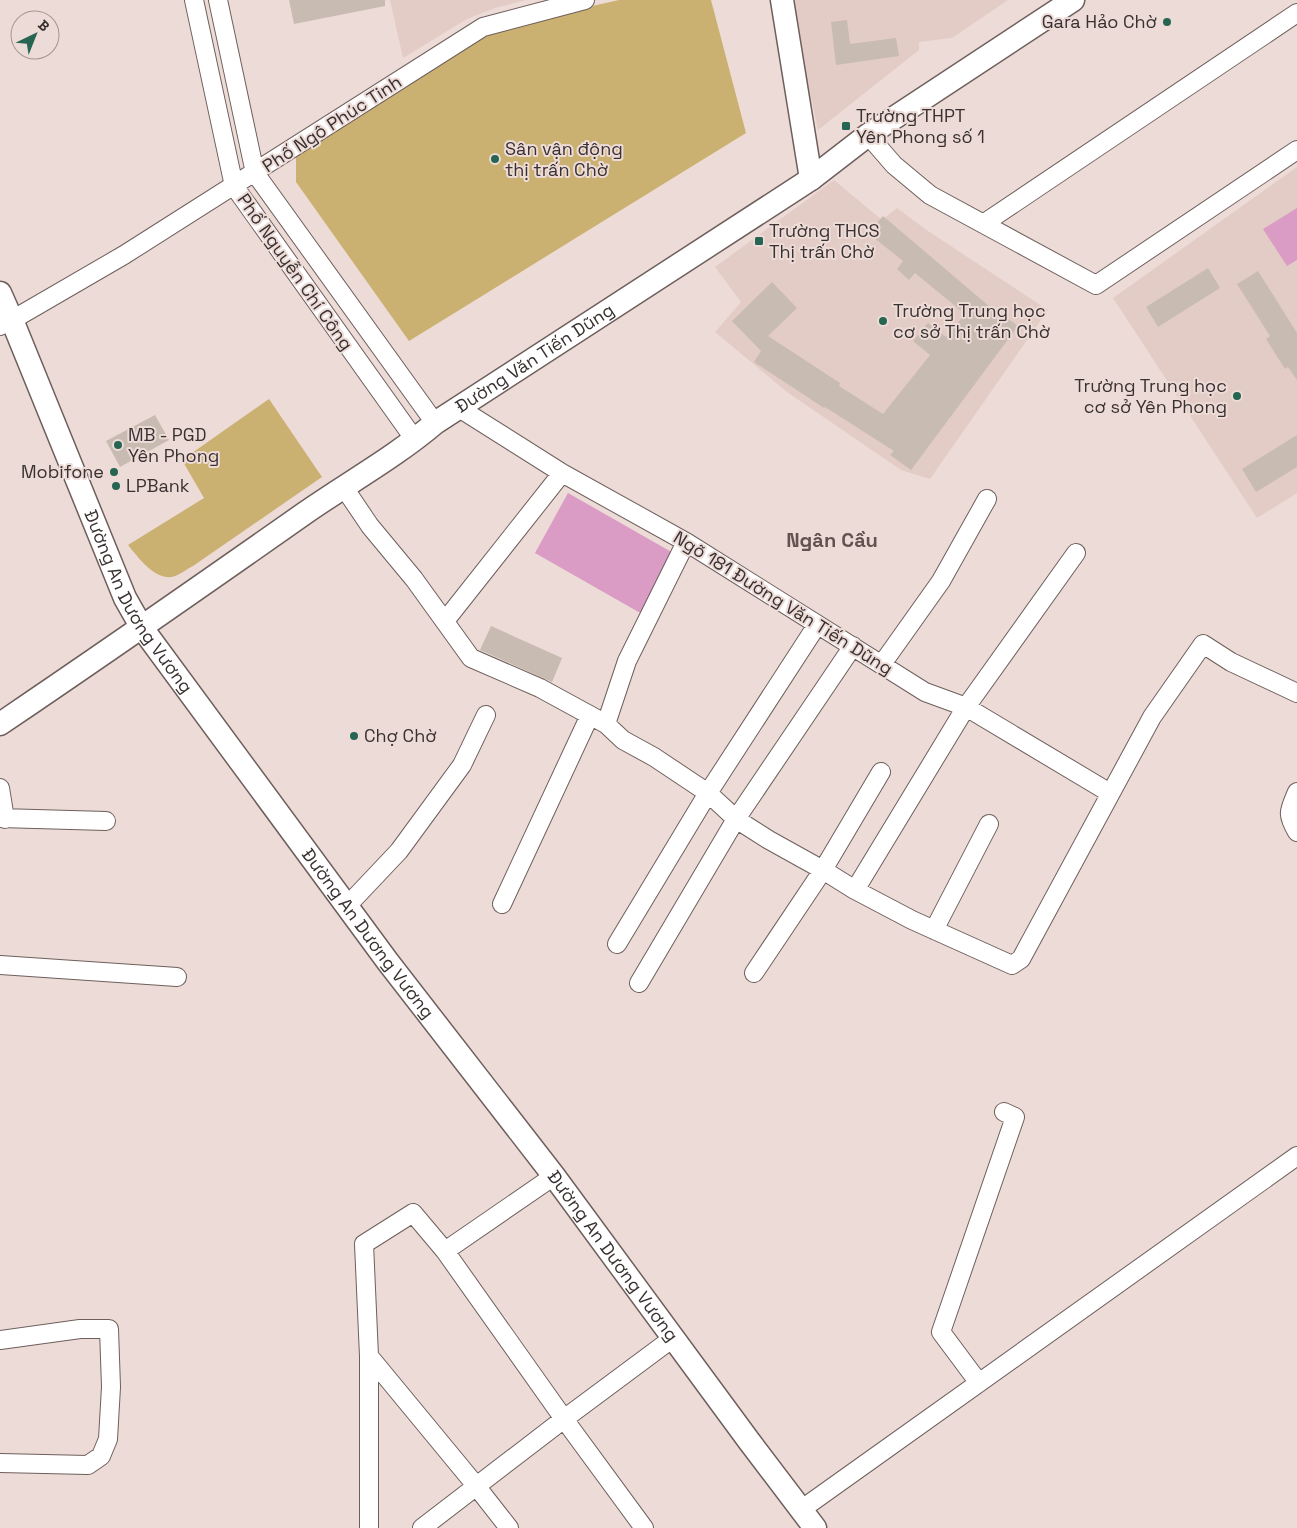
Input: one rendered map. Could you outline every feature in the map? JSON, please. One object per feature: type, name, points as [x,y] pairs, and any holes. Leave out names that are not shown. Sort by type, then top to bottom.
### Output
[{"type":"main road","points":[[782,0],[811,180]]},
{"type":"main road","name":"Đường Văn Tiến Dũng","points":[[0,724],[142,628],[343,486],[415,440],[436,423],[811,180],[868,135],[1073,0]]},
{"type":"main road","name":"Đường An Dương Vương","points":[[0,293],[6,323],[125,598],[142,628],[388,962],[554,1176],[815,1528]]},
{"type":"street","name":"Phố Nguyễn Chí Công","points":[[194,0],[234,186],[415,440]]},
{"type":"street","name":"Phố Nguyễn Chí Công","points":[[218,0],[255,173],[436,423]]},
{"type":"street","name":"Phố Ngô Phúc Tinh","points":[[6,323],[124,255],[483,27],[585,0]]},
{"type":"street","points":[[983,224],[1297,13]]},
{"type":"street","points":[[868,135],[894,165],[930,195],[1096,285],[1297,150]]},
{"type":"street","name":"Ngõ 181 Đường Văn Tiến Dũng","points":[[459,408],[562,473],[686,542],[925,692],[966,707],[1110,793]]},
{"type":"street","points":[[445,621],[562,473]]},
{"type":"street","points":[[343,486],[370,526],[414,579],[471,658],[540,688],[606,724],[623,740],[654,757],[708,793],[736,819],[855,890],[934,930],[1012,965],[1021,959],[1152,717],[1203,644],[1231,662],[1297,693]]},
{"type":"street","points":[[882,664],[941,581],[987,499]]},
{"type":"street","points":[[606,724],[627,661],[686,542]]},
{"type":"street","points":[[855,890],[966,707],[1076,553]]},
{"type":"street","points":[[617,944],[708,793],[817,625]]},
{"type":"street","points":[[639,983],[736,819],[853,646]]},
{"type":"street","points":[[347,906],[398,851],[462,765],[486,715]]},
{"type":"street","points":[[502,904],[590,715]]},
{"type":"street","points":[[754,973],[823,870],[881,772]]},
{"type":"street","points":[[0,788],[3,818],[106,821]]},
{"type":"street","points":[[1297,792],[1289,810],[1290,819],[1297,832]]},
{"type":"street","points":[[934,930],[989,824]]},
{"type":"street","points":[[0,964],[176,977]]},
{"type":"street","points":[[979,1383],[941,1332],[1015,1117],[1004,1112]]},
{"type":"street","points":[[802,1510],[1297,1156]]},
{"type":"street","points":[[445,1251],[554,1176]]},
{"type":"street","points":[[369,1528],[369,1356],[364,1244],[413,1213],[445,1251],[644,1528]]},
{"type":"street","points":[[0,1340],[80,1329],[109,1329],[111,1387],[108,1439],[101,1456],[88,1465],[0,1464]]},
{"type":"street","points":[[422,1528],[673,1338]]},
{"type":"street","points":[[369,1356],[509,1528]]},
{"type":"shaded area","points":[[390,0],[526,0],[495,8],[467,19],[403,58]]},
{"type":"shaded area","points":[[619,0],[711,0],[746,133],[409,341],[296,182],[296,154],[488,33],[552,15]]},
{"type":"shaded area","points":[[790,0],[1008,0],[952,38],[919,42],[919,50],[818,130]]},
{"type":"shaded area","name":"Trường Trung học cơ sở Yên Phong","points":[[1297,167],[1297,493],[1257,518],[1113,298]]},
{"type":"shaded area","name":"Trường Trung học cơ sở Thị trấn Chờ","points":[[834,180],[882,220],[897,208],[928,231],[1048,310],[930,479],[901,470],[787,392],[715,332],[741,302],[715,267]]},
{"type":"shaded area","points":[[1297,208],[1297,260],[1287,266],[1263,229]]},
{"type":"shaded area","points":[[269,399],[322,477],[180,574],[165,577],[152,571],[128,545],[204,498],[182,460]]},
{"type":"shaded area","points":[[568,493],[675,554],[642,614],[535,553]]},
{"type":"building","points":[[289,0],[385,0],[385,6],[294,24]]},
{"type":"building","points":[[847,20],[850,44],[896,38],[899,56],[836,65],[831,22]]},
{"type":"building","points":[[883,216],[996,312],[1018,326],[911,470],[890,455],[894,451],[754,362],[761,351],[732,321],[772,282],[797,308],[768,336],[840,383],[839,386],[883,414],[930,355],[913,341],[928,323],[946,337],[965,314],[915,273],[909,280],[897,269],[903,261],[868,233]]},
{"type":"building","points":[[1208,268],[1220,288],[1158,327],[1146,307]]},
{"type":"building","points":[[1258,271],[1297,333],[1297,380],[1288,367],[1285,369],[1266,339],[1270,336],[1237,284]]},
{"type":"building","points":[[155,415],[169,440],[120,467],[106,441]]},
{"type":"building","points":[[1297,435],[1297,467],[1256,492],[1242,469]]},
{"type":"building","points":[[491,626],[562,658],[552,682],[480,650]]},
{"type":"place","name":"Gara Hảo Chờ","points":[[1167,22]]},
{"type":"place","name":"Trường THPT Yên Phong số 1","points":[[846,126]]},
{"type":"place","name":"Sân vận động thị trấn Chờ","points":[[495,159]]},
{"type":"place","name":"Trường THCS Thị trấn Chờ","points":[[759,241]]},
{"type":"place","name":"Trường Trung học cơ sở Thị trấn Chờ","points":[[883,321]]},
{"type":"place","name":"Trường Trung học cơ sở Yên Phong","points":[[1237,396]]},
{"type":"place","name":"MB - PGD Yên Phong","points":[[118,445]]},
{"type":"place","name":"Mobifone","points":[[114,472]]},
{"type":"place","name":"LPBank","points":[[116,486]]},
{"type":"place","name":"Chợ Chờ","points":[[354,736]]},
{"type":"district","name":"Ngân Cầu","points":[[832,540]]}]
